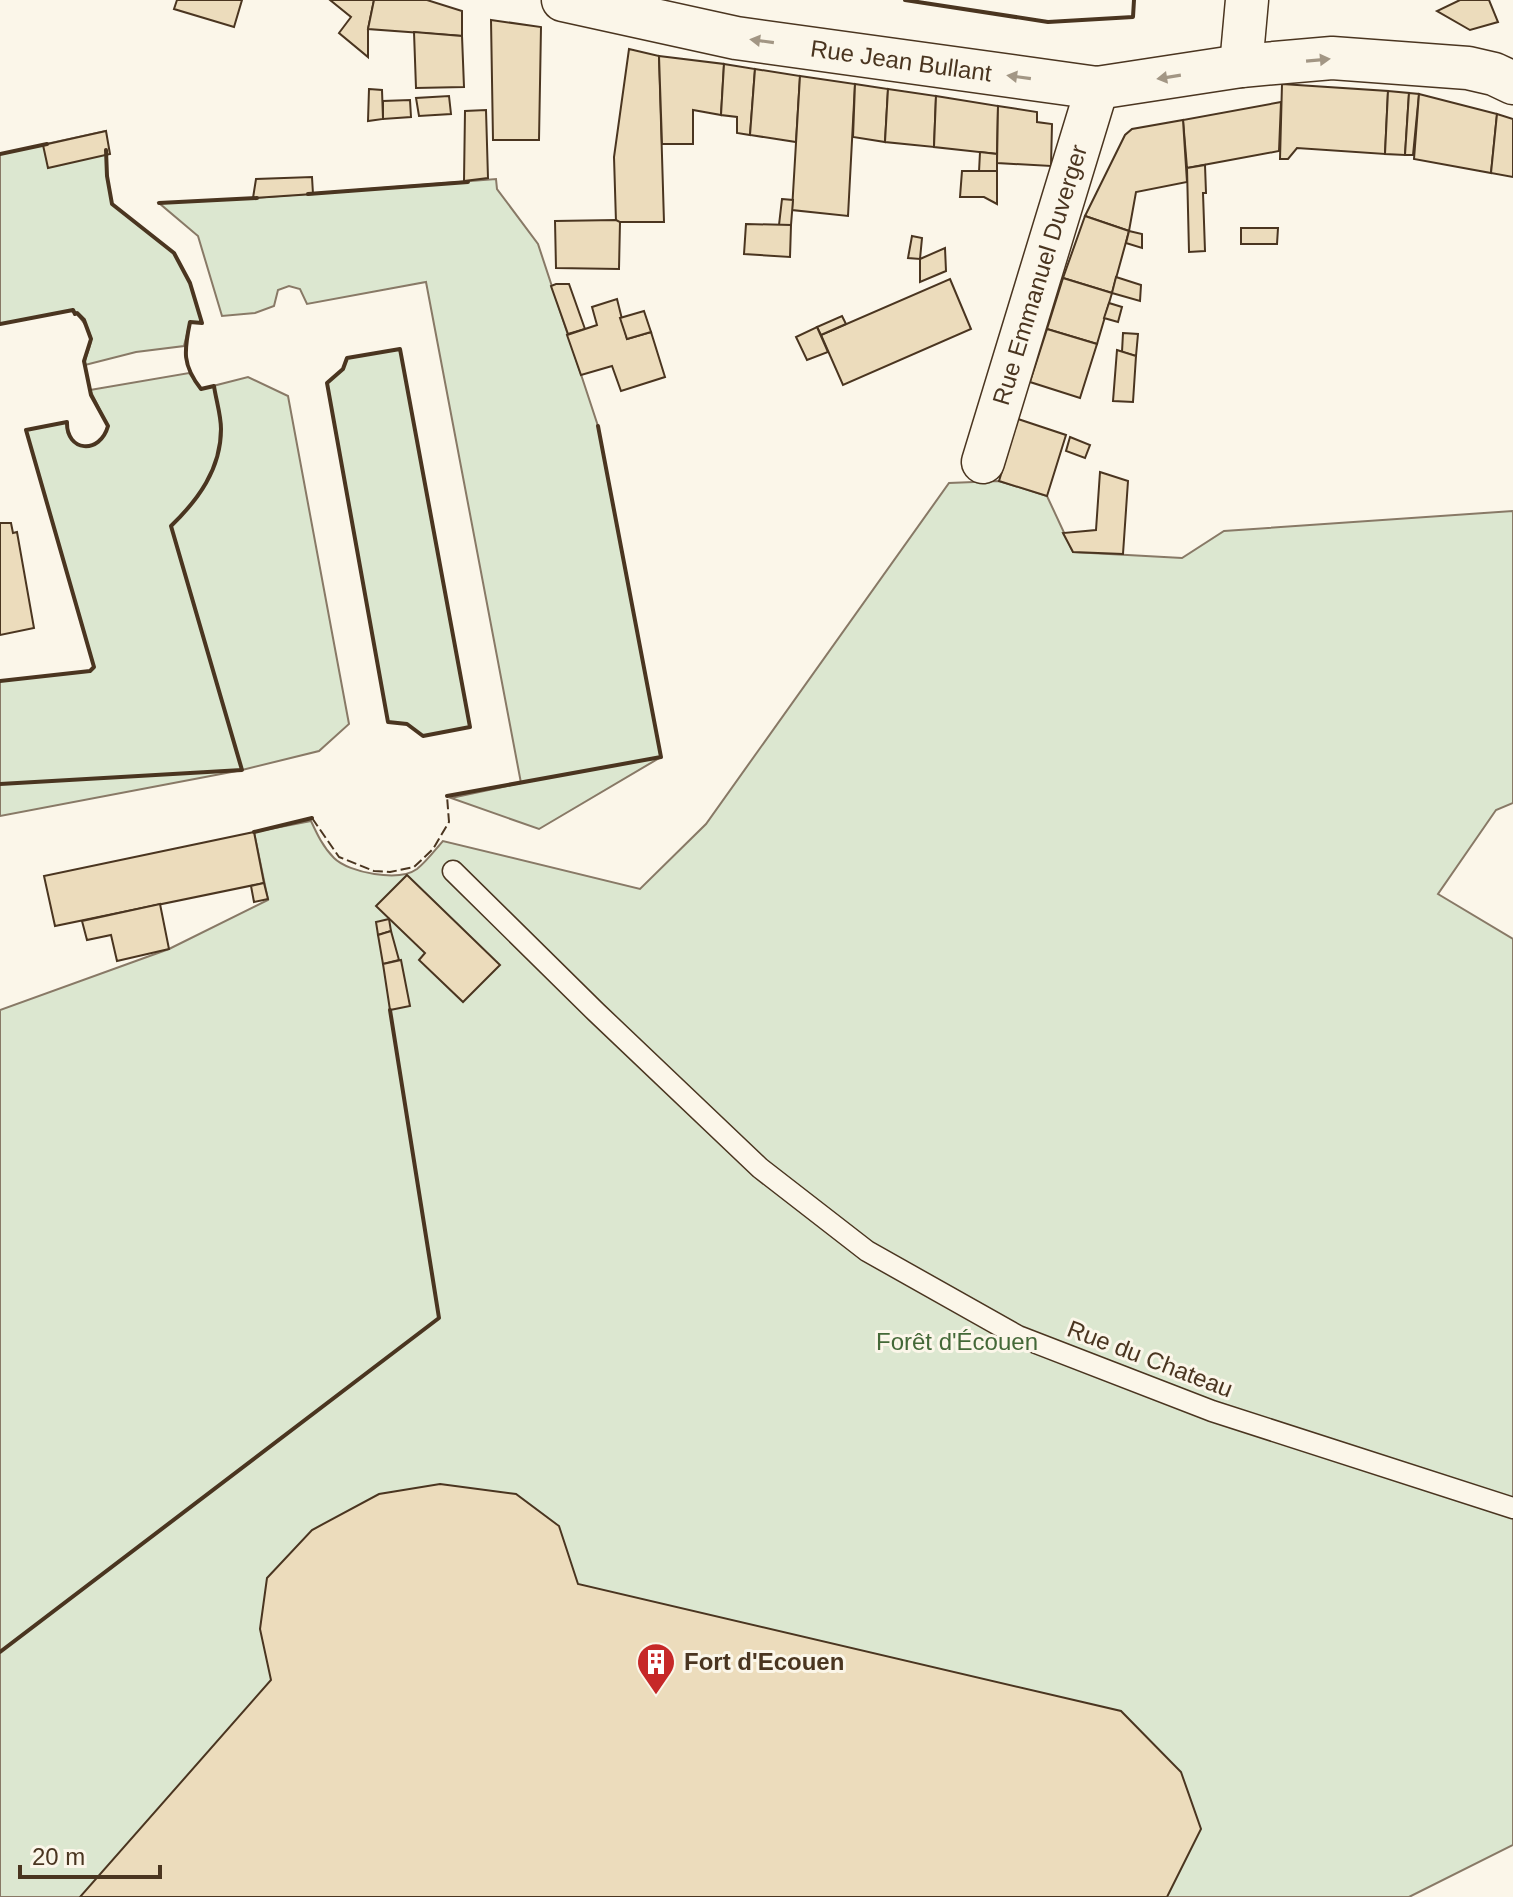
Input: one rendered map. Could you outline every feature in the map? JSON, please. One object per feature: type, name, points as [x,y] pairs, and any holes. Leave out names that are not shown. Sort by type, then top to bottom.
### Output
[{"type":"street","name":"Rue Jean Bullant","points":[[563,0],[736,38],[1097,88],[1241,66],[1332,58],[1468,68],[1494,74],[1513,83]]},
{"type":"street","points":[[1241,66],[1247,0]]},
{"type":"street","name":"Rue Emmanuel Duverger","points":[[983,462],[1097,88]]},
{"type":"lane","name":"Rue du Chateau","points":[[453,871],[760,1168],[867,1251],[1018,1336],[1212,1411],[1513,1508]]},
{"type":"green space","points":[[106,131],[107,176],[112,204],[174,253],[190,283],[202,323],[190,322],[184,346],[136,352],[85,365],[91,338],[73,310],[0,324],[0,154]]},
{"type":"green space","points":[[496,179],[497,189],[538,244],[598,426],[661,757],[539,829],[451,798],[521,783],[426,282],[307,304],[300,289],[289,286],[278,290],[274,306],[255,313],[222,316],[198,236],[159,203]]},
{"type":"green space","points":[[400,349],[470,727],[423,736],[407,724],[388,722],[327,383],[343,369],[347,358]]},
{"type":"green space","points":[[189,373],[201,389],[248,377],[288,396],[349,724],[319,751],[242,770],[0,816],[0,681],[90,671],[94,667],[26,430],[67,422],[72,439],[84,446],[92,445],[104,435],[108,426],[90,390]]},
{"type":"green space","name":"Forêt d'Écouen","points":[[999,481],[1047,496],[1073,552],[1182,558],[1224,531],[1513,511],[1513,803],[1496,810],[1438,894],[1513,939],[1513,1845],[1409,1897],[0,1897],[0,1010],[169,949],[268,900],[254,832],[311,821],[323,845],[334,858],[362,872],[387,875],[409,873],[417,869],[443,841],[640,889],[706,824],[949,483]]},
{"type":"building","points":[[177,0],[242,0],[234,27],[174,9]]},
{"type":"building","points":[[330,0],[374,0],[368,29],[368,57],[339,33],[351,17]]},
{"type":"building","points":[[374,0],[427,0],[462,11],[462,36],[368,29]]},
{"type":"building","points":[[1460,0],[1489,0],[1498,22],[1470,30],[1437,11]]},
{"type":"building","points":[[491,20],[541,27],[539,140],[493,140]]},
{"type":"building","points":[[414,32],[462,36],[464,87],[416,88]]},
{"type":"building","points":[[629,49],[659,56],[664,222],[616,222],[614,157]]},
{"type":"building","points":[[659,56],[724,64],[721,115],[693,110],[693,144],[662,144]]},
{"type":"building","points":[[724,64],[755,69],[750,135],[737,133],[737,117],[721,115]]},
{"type":"building","points":[[755,69],[800,76],[796,142],[750,135]]},
{"type":"building","points":[[800,76],[855,84],[848,216],[792,210]]},
{"type":"building","points":[[855,84],[888,89],[885,142],[853,137]]},
{"type":"building","points":[[1282,84],[1388,91],[1385,154],[1297,148],[1288,159],[1280,159]]},
{"type":"building","points":[[369,89],[382,90],[383,119],[368,121]]},
{"type":"building","points":[[888,89],[936,96],[934,147],[885,142]]},
{"type":"building","points":[[1388,91],[1409,93],[1405,155],[1385,154]]},
{"type":"building","points":[[1409,93],[1419,94],[1413,155],[1405,155]]},
{"type":"building","points":[[1419,94],[1497,114],[1491,173],[1414,159]]},
{"type":"building","points":[[449,96],[451,114],[419,116],[416,98]]},
{"type":"building","points":[[936,96],[998,106],[997,154],[934,147]]},
{"type":"building","points":[[410,100],[411,117],[383,119],[383,101]]},
{"type":"building","points":[[1281,102],[1279,151],[1187,168],[1183,120]]},
{"type":"building","points":[[998,106],[1037,112],[1037,122],[1052,124],[1051,166],[997,163]]},
{"type":"building","points":[[486,110],[488,178],[464,181],[465,111]]},
{"type":"building","points":[[1497,114],[1513,119],[1513,177],[1491,173]]},
{"type":"building","points":[[1183,120],[1187,182],[1136,192],[1129,231],[1085,216],[1125,135],[1132,129]]},
{"type":"building","points":[[106,131],[110,154],[48,168],[43,145]]},
{"type":"building","points":[[980,152],[997,154],[997,171],[979,172]]},
{"type":"building","points":[[1205,165],[1205,251],[1189,252],[1187,168]]},
{"type":"building","points":[[962,171],[997,171],[997,204],[984,197],[960,197]]},
{"type":"building","points":[[312,177],[313,194],[253,198],[256,179]]},
{"type":"building","points":[[782,199],[793,200],[791,225],[779,225]]},
{"type":"building","points":[[1085,216],[1129,231],[1112,293],[1063,278]]},
{"type":"building","points":[[555,221],[620,222],[619,269],[556,268]]},
{"type":"building","points":[[746,224],[791,225],[790,257],[744,254]]},
{"type":"building","points":[[1241,228],[1278,228],[1277,244],[1241,244]]},
{"type":"building","points":[[1129,231],[1142,234],[1142,248],[1126,243]]},
{"type":"building","points":[[912,236],[922,238],[920,259],[908,258]]},
{"type":"building","points":[[945,248],[946,271],[920,282],[920,259]]},
{"type":"building","points":[[1116,277],[1141,285],[1140,301],[1112,293]]},
{"type":"building","points":[[1063,278],[1112,293],[1097,344],[1047,329]]},
{"type":"building","points":[[950,279],[971,329],[843,385],[821,335]]},
{"type":"building","points":[[569,284],[585,329],[568,334],[551,286]]},
{"type":"building","points":[[617,299],[627,339],[651,332],[665,377],[621,391],[612,366],[581,375],[567,335],[597,325],[592,307]]},
{"type":"building","points":[[1109,303],[1122,307],[1118,322],[1104,318]]},
{"type":"building","points":[[644,311],[651,332],[627,339],[620,318]]},
{"type":"building","points":[[842,316],[846,324],[821,335],[817,327]]},
{"type":"building","points":[[817,327],[828,352],[807,360],[796,337]]},
{"type":"building","points":[[1047,329],[1097,344],[1080,398],[1030,382]]},
{"type":"building","points":[[1123,333],[1138,334],[1136,356],[1122,352]]},
{"type":"building","points":[[1117,350],[1136,356],[1133,402],[1113,401]]},
{"type":"building","points":[[1018,419],[1066,435],[1047,496],[999,481]]},
{"type":"building","points":[[1070,437],[1090,445],[1085,458],[1066,451]]},
{"type":"building","points":[[1100,472],[1128,481],[1123,554],[1073,552],[1063,533],[1096,530]]},
{"type":"building","points":[[0,523],[11,523],[13,533],[17,532],[34,628],[0,635]]},
{"type":"building","points":[[254,832],[264,883],[55,926],[44,876]]},
{"type":"building","points":[[407,875],[500,965],[463,1002],[419,960],[425,953],[376,906]]},
{"type":"building","points":[[264,883],[268,899],[254,902],[251,886]]},
{"type":"building","points":[[160,904],[169,949],[117,961],[111,935],[87,940],[82,921]]},
{"type":"building","points":[[389,919],[391,931],[378,935],[376,922]]},
{"type":"building","points":[[391,931],[399,960],[383,964],[378,935]]},
{"type":"building","points":[[401,960],[410,1006],[390,1010],[383,964]]},
{"type":"building","name":"Fort d'Ecouen","points":[[440,1484],[516,1494],[559,1526],[578,1584],[1121,1711],[1181,1772],[1201,1829],[1167,1897],[80,1897],[271,1680],[260,1629],[267,1578],[312,1530],[379,1494]]},
{"type":"fence","points":[[312,818],[339,857],[374,871],[390,872],[414,867],[433,849],[449,822],[447,796]]},
{"type":"wall","points":[[905,0],[1048,22],[1133,17],[1134,0]]},
{"type":"wall","points":[[0,154],[47,144]]},
{"type":"wall","points":[[0,784],[242,770],[171,526],[206,483],[220,444],[221,424],[214,386],[201,389],[190,372],[186,357],[190,322],[202,323],[190,283],[174,253],[112,204],[106,150]]},
{"type":"wall","points":[[308,194],[468,182]]},
{"type":"wall","points":[[159,203],[257,198]]},
{"type":"wall","points":[[0,324],[73,310],[77,313],[84,320],[91,339],[84,361],[91,395],[108,426],[98,442],[84,446],[72,439],[67,422],[26,430],[94,667],[90,671],[0,681]]},
{"type":"wall","points":[[400,349],[470,727],[423,736],[407,724],[388,722],[327,383],[343,369],[347,358],[400,349]]},
{"type":"wall","points":[[447,796],[661,757],[598,426]]},
{"type":"wall","points":[[254,832],[312,818]]},
{"type":"wall","points":[[0,1652],[439,1318],[390,1010]]},
{"type":"place","name":"Fort d'Ecouen","points":[[656,1696]]}]
